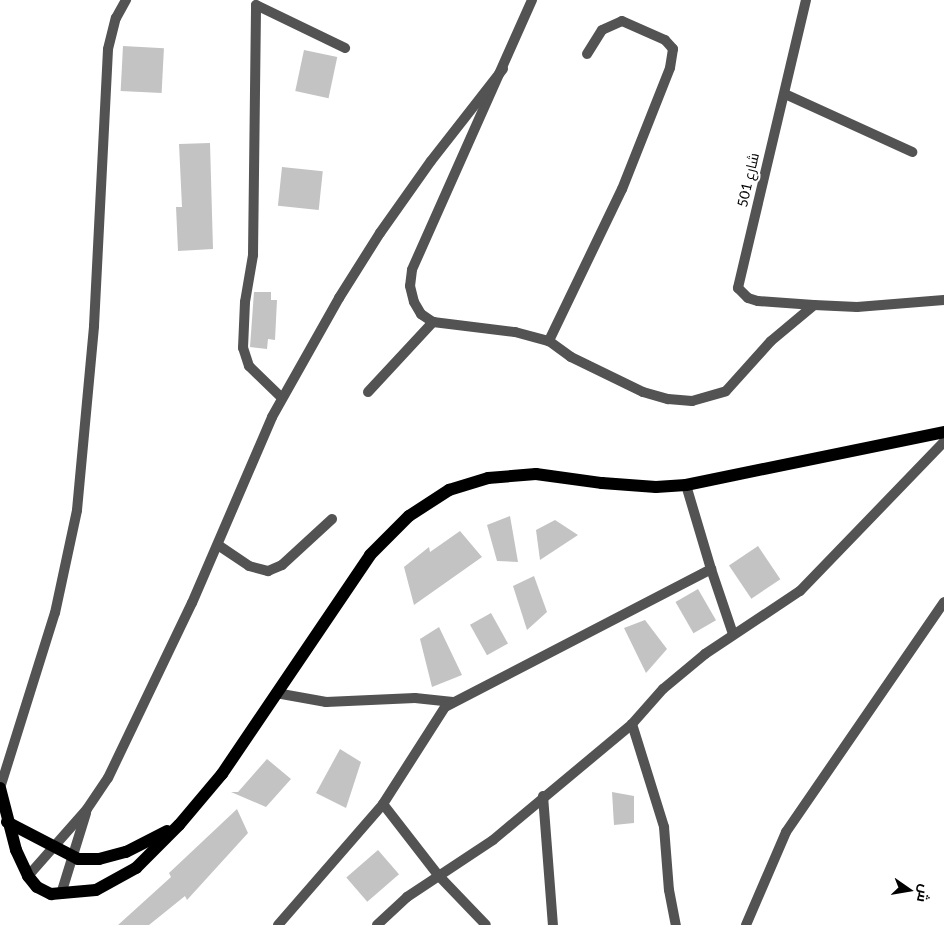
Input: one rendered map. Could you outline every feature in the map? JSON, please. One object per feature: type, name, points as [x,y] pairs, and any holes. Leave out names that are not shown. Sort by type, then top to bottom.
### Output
[{"type":"main road","points":[[0,788],[7,822],[28,876],[37,887],[51,894],[96,890],[136,868],[179,825],[222,774],[370,555],[409,516],[449,490],[488,478],[536,474],[611,484],[686,485],[944,432]]},
{"type":"main road","points":[[7,822],[51,847],[78,859],[99,859],[126,852],[179,825]]},
{"type":"street","points":[[0,788],[55,613],[77,510],[94,326],[108,49],[116,18],[126,0]]},
{"type":"street","points":[[532,0],[503,69],[412,270],[410,286],[414,302],[421,314],[433,322],[514,332],[548,341],[613,380],[668,399],[692,401],[726,391],[771,341],[814,306],[857,307],[944,300]]},
{"type":"street","name":"شارع 501","points":[[806,0],[785,94],[761,180],[738,288],[748,298],[758,301],[814,306]]},
{"type":"street","points":[[282,398],[249,366],[243,348],[245,302],[253,255],[254,2],[345,48]]},
{"type":"street","points":[[548,341],[622,189],[670,68],[673,49],[665,40],[622,21],[602,30],[587,54]]},
{"type":"street","points":[[28,876],[51,847],[87,810],[108,778],[147,700],[218,545],[282,398],[380,232],[503,69]]},
{"type":"street","points":[[785,94],[912,152]]},
{"type":"street","points":[[368,392],[433,322]]},
{"type":"street","points":[[377,925],[438,875],[492,840],[632,724],[663,689],[733,634],[781,605],[820,574],[944,442]]},
{"type":"street","points":[[686,485],[733,634]]},
{"type":"street","points":[[218,545],[249,566],[268,571],[282,565],[332,519]]},
{"type":"street","points":[[278,925],[383,804],[405,775],[441,712],[452,702],[711,569]]},
{"type":"street","points":[[746,925],[786,832],[944,602]]},
{"type":"street","points":[[276,694],[326,702],[427,698],[452,702]]},
{"type":"street","points":[[632,724],[662,818],[676,925]]},
{"type":"street","points":[[543,796],[553,925]]},
{"type":"street","points":[[383,804],[438,875],[486,925]]},
{"type":"street","points":[[61,894],[87,810]]},
{"type":"building","points":[[123,46],[164,48],[162,93],[121,91]]},
{"type":"building","points":[[304,50],[337,57],[329,98],[295,91]]},
{"type":"building","points":[[210,143],[213,249],[178,251],[176,207],[182,207],[179,144]]},
{"type":"building","points":[[282,167],[323,171],[319,210],[278,206]]},
{"type":"building","points":[[254,292],[271,292],[271,300],[277,300],[275,340],[268,339],[267,349],[250,347]]},
{"type":"building","points":[[510,516],[518,562],[497,561],[487,525]]},
{"type":"building","points":[[555,520],[578,535],[540,560],[536,530]]},
{"type":"building","points":[[460,531],[482,557],[414,605],[404,567],[429,547],[430,552]]},
{"type":"building","points":[[758,546],[780,579],[751,599],[729,566]]},
{"type":"building","points":[[534,576],[547,612],[527,630],[513,586]]},
{"type":"building","points":[[698,589],[716,620],[693,633],[675,602]]},
{"type":"building","points":[[491,613],[508,644],[487,655],[470,625]]},
{"type":"building","points":[[645,620],[667,649],[646,673],[624,628]]},
{"type":"building","points":[[439,627],[462,675],[432,687],[420,639]]},
{"type":"building","points":[[340,749],[361,762],[346,808],[316,793]]},
{"type":"building","points":[[267,759],[291,779],[266,807],[231,792],[238,792]]},
{"type":"building","points":[[612,792],[634,796],[634,823],[614,825]]},
{"type":"building","points":[[237,809],[248,833],[187,900],[185,896],[149,925],[118,925],[171,877],[169,873]]},
{"type":"building","points":[[378,850],[399,874],[367,902],[346,878]]}]
